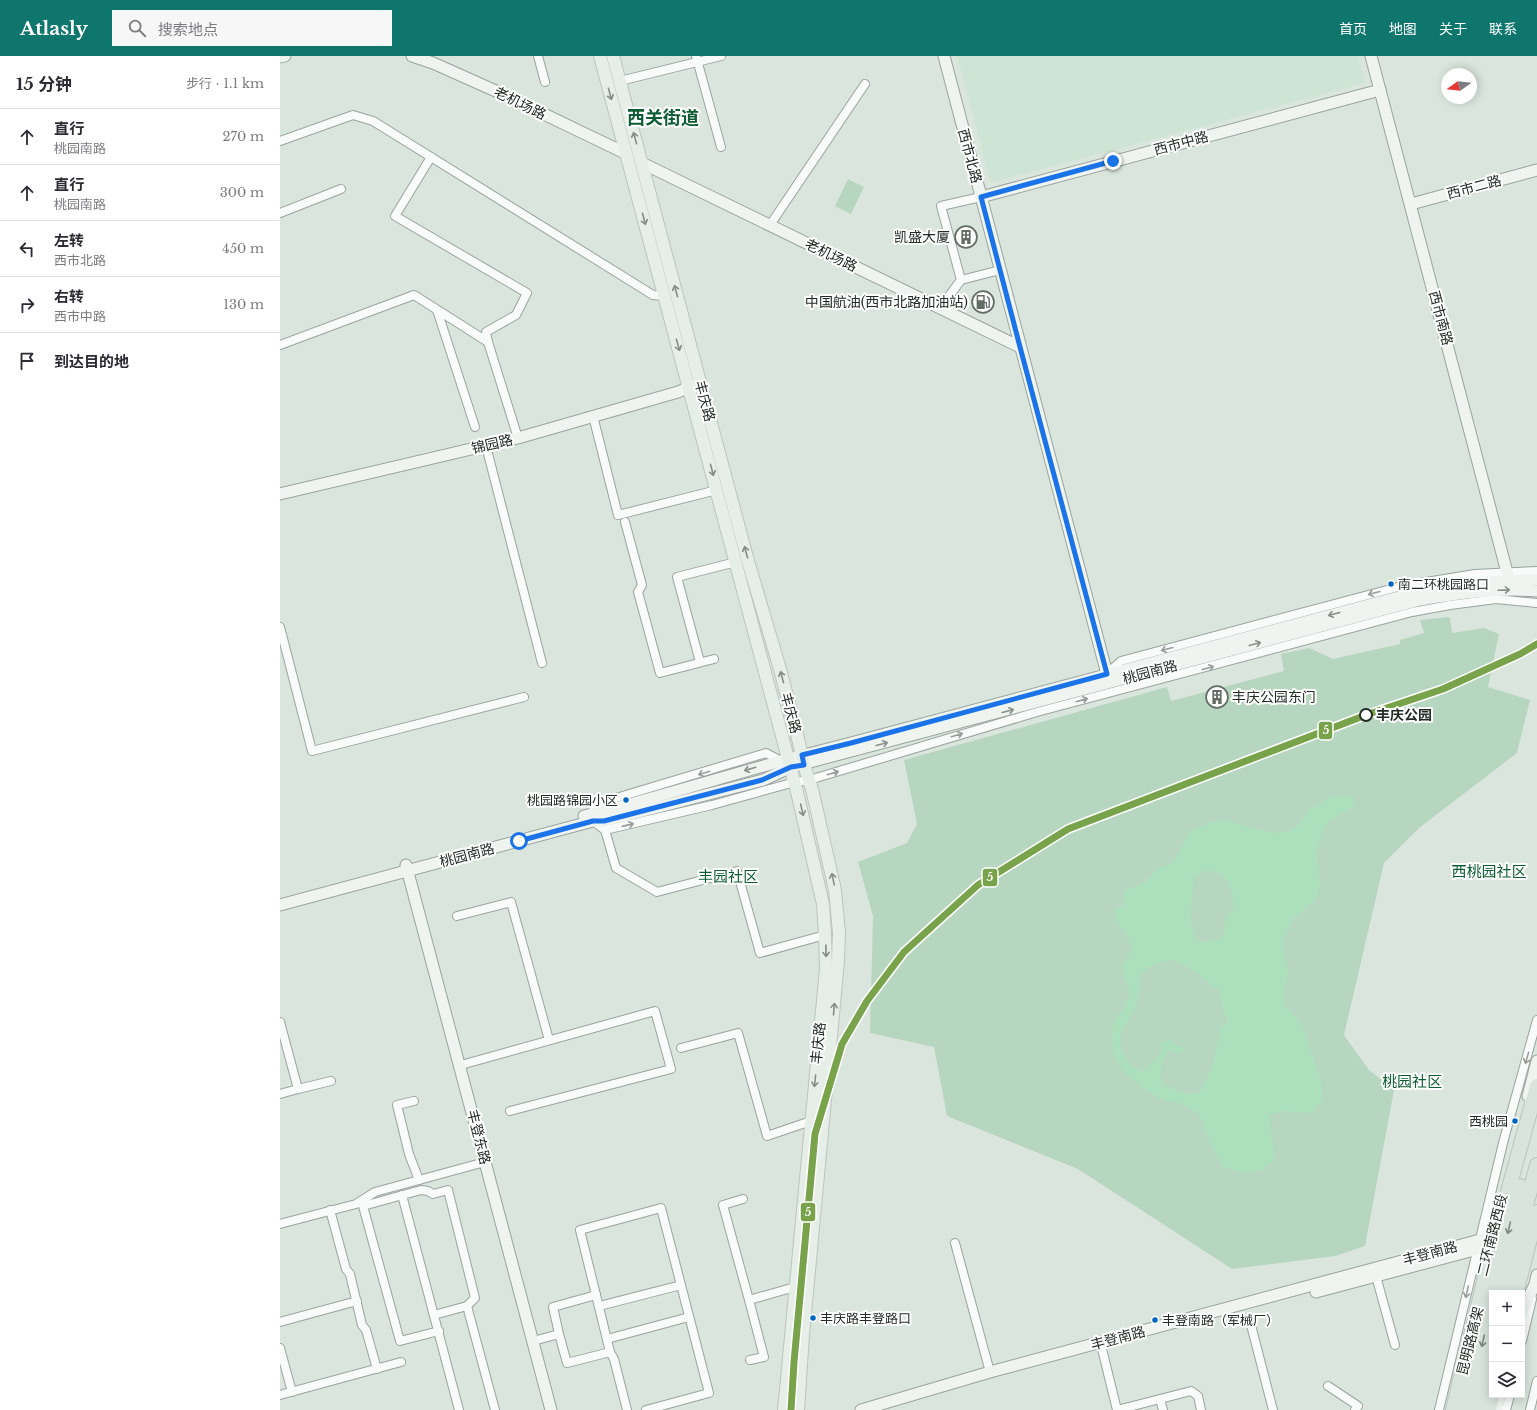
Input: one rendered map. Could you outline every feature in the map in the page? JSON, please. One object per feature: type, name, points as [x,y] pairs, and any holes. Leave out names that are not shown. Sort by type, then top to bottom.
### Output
[{"type":"highway","name":"昆明路高架","points":[[1452,1410],[1490,1257],[1537,1086]]},
{"type":"highway","name":"二环南路西段","points":[[1495,1290],[1516,1199],[1537,1122]]},
{"type":"highway","name":"二环南路西段","points":[[1508,1290],[1527,1202],[1537,1165]]},
{"type":"highway","points":[[1517,1290],[1537,1212]]},
{"type":"highway","points":[[1467,1410],[1489,1316]]},
{"type":"highway","points":[[1491,1405],[1492,1362]]},
{"type":"main road","name":"丰庆路","points":[[600,56],[664,296],[695,385],[780,669],[809,780],[835,890],[838,947],[803,1335],[798,1410]]},
{"type":"main road","name":"丰庆路","points":[[613,56],[642,162],[695,385],[717,490],[787,762],[794,782],[821,893],[825,935],[826,969],[784,1410]]},
{"type":"street","points":[[280,57],[285,56]]},
{"type":"street","name":"老机场路","points":[[412,56],[433,63],[498,92],[627,154]]},
{"type":"street","points":[[538,56],[546,82]]},
{"type":"street","points":[[620,81],[697,59],[722,56]]},
{"type":"street","name":"西市北路","points":[[944,56],[1107,674]]},
{"type":"street","name":"西市南路","points":[[1371,56],[1508,576]]},
{"type":"street","points":[[697,59],[721,147]]},
{"type":"street","points":[[770,225],[865,84]]},
{"type":"street","name":"西市中路","points":[[981,197],[1380,90]]},
{"type":"street","points":[[280,141],[353,115],[373,121],[653,295],[664,296]]},
{"type":"street","points":[[430,157],[395,216],[527,294],[516,315],[486,332],[518,438]]},
{"type":"street","name":"老机场路","points":[[642,162],[1020,347]]},
{"type":"street","name":"西市二路","points":[[1411,204],[1537,170]]},
{"type":"street","points":[[280,213],[341,189]]},
{"type":"street","points":[[961,280],[941,206],[981,197]]},
{"type":"street","points":[[940,308],[961,280],[1000,270]]},
{"type":"street","points":[[280,345],[414,294],[488,342]]},
{"type":"street","points":[[437,310],[475,427]]},
{"type":"street","name":"锦园路","points":[[280,494],[518,438],[695,385]]},
{"type":"street","points":[[593,416],[618,515],[717,490]]},
{"type":"street","points":[[486,446],[542,663]]},
{"type":"street","points":[[625,522],[642,585],[638,592],[660,673],[714,659]]},
{"type":"street","points":[[700,662],[677,577],[736,562]]},
{"type":"street","points":[[1508,576],[1537,571]]},
{"type":"street","name":"桃园南路","points":[[803,760],[851,743],[1406,595],[1446,586],[1479,582],[1508,576],[1537,580]]},
{"type":"street","name":"桃园南路","points":[[280,897],[407,867],[592,818],[604,821],[762,780],[787,762],[803,760],[1420,600],[1478,591],[1537,591]]},
{"type":"street","points":[[605,830],[712,805],[794,782],[809,780],[1037,712],[1412,612],[1496,599],[1537,603]]},
{"type":"street","points":[[280,627],[312,751],[524,697]]},
{"type":"street","points":[[787,762],[766,753],[596,804],[592,818],[605,830],[616,868],[656,892],[737,871],[760,953],[825,935]]},
{"type":"street","name":"桃园南路","points":[[280,905],[407,867]]},
{"type":"street","name":"丰登东路","points":[[407,867],[534,1341],[551,1410]]},
{"type":"street","points":[[457,916],[511,902],[549,1040]]},
{"type":"street","points":[[460,1065],[656,1011],[671,1069],[510,1112]]},
{"type":"street","points":[[1439,1410],[1484,1243],[1504,1139],[1537,1020]]},
{"type":"street","points":[[280,1022],[298,1089]]},
{"type":"street","points":[[681,1048],[738,1033],[767,1136],[811,1121]]},
{"type":"street","name":"二环南路西段","points":[[1452,1410],[1484,1243],[1537,1061]]},
{"type":"street","points":[[280,1094],[331,1081]]},
{"type":"street","points":[[414,1101],[397,1105],[409,1154],[419,1180]]},
{"type":"street","points":[[280,1224],[356,1204],[375,1192],[485,1162]]},
{"type":"street","points":[[434,1315],[467,1306],[475,1298],[448,1190],[433,1194],[428,1191],[421,1190],[363,1206],[400,1341],[438,1331]]},
{"type":"street","points":[[402,1195],[459,1410]]},
{"type":"street","points":[[743,1199],[723,1205],[764,1357],[750,1360]]},
{"type":"street","points":[[627,1410],[614,1359],[610,1352],[580,1230],[661,1208],[709,1393],[646,1410]]},
{"type":"street","points":[[330,1210],[346,1269],[350,1274],[362,1325],[366,1330],[377,1369]]},
{"type":"street","points":[[955,1242],[990,1372]]},
{"type":"street","name":"丰登南路","points":[[883,1410],[1102,1349],[1376,1276],[1484,1243]]},
{"type":"street","name":"丰登南路","points":[[861,1410],[990,1372],[1484,1243]]},
{"type":"street","points":[[1376,1276],[1395,1345]]},
{"type":"street","points":[[1525,1305],[1536,1279]]},
{"type":"street","points":[[1525,1328],[1536,1279]]},
{"type":"street","points":[[599,1306],[681,1284]]},
{"type":"street","points":[[749,1300],[795,1287]]},
{"type":"street","points":[[596,1295],[552,1307],[567,1363],[610,1352]]},
{"type":"street","points":[[280,1322],[356,1301]]},
{"type":"street","points":[[467,1306],[495,1410]]},
{"type":"street","points":[[607,1339],[689,1317]]},
{"type":"street","points":[[1251,1325],[1273,1410]]},
{"type":"street","points":[[534,1341],[559,1334]]},
{"type":"street","points":[[280,1348],[292,1392]]},
{"type":"street","points":[[1102,1349],[1117,1410],[1191,1391],[1198,1396],[1201,1410]]},
{"type":"street","points":[[280,1395],[401,1362]]},
{"type":"street","points":[[1530,1410],[1537,1381]]},
{"type":"street","points":[[1328,1386],[1358,1406],[1355,1410]]},
{"type":"street","points":[[1506,1410],[1509,1398]]},
{"type":"street","points":[[1160,1399],[1163,1410]]},
{"type":"shaded area","points":[[957,56],[1358,56],[1365,83],[991,183]]},
{"type":"shaded area","points":[[848,179],[864,187],[851,214],[835,206]]},
{"type":"shaded area","name":"丰庆公园","points":[[1450,617],[1452,633],[1484,628],[1499,634],[1488,687],[1530,700],[1517,753],[1419,828],[1384,863],[1344,1035],[1369,1070],[1394,1090],[1365,1246],[1335,1256],[1232,1269],[1078,1169],[947,1116],[934,1047],[870,1033],[873,916],[858,862],[907,843],[917,824],[904,760],[1167,687],[1171,701],[1284,671],[1281,654],[1309,648],[1333,659],[1400,644],[1400,640],[1424,633],[1420,620]]},
{"type":"shaded area","points":[[1334,796],[1353,796],[1354,806],[1329,821],[1321,835],[1317,850],[1320,886],[1316,899],[1292,920],[1283,940],[1288,973],[1284,990],[1285,1005],[1303,1026],[1322,1085],[1322,1100],[1312,1113],[1282,1111],[1270,1115],[1270,1126],[1275,1160],[1262,1170],[1242,1173],[1222,1166],[1199,1115],[1184,1104],[1163,1100],[1140,1086],[1126,1074],[1117,1061],[1113,1052],[1112,1030],[1116,1019],[1126,1005],[1129,997],[1129,989],[1123,974],[1122,966],[1132,948],[1128,937],[1116,920],[1114,910],[1125,904],[1123,894],[1124,891],[1147,881],[1157,869],[1170,864],[1175,859],[1190,831],[1210,822],[1224,820],[1274,833],[1287,832],[1299,825],[1308,810]],"holes":[[[1203,871],[1212,871],[1223,876],[1229,886],[1234,907],[1225,920],[1224,935],[1218,939],[1201,942],[1194,936],[1190,920],[1194,878]],[[1170,959],[1193,970],[1212,987],[1218,987],[1227,1024],[1219,1029],[1213,1062],[1199,1093],[1186,1094],[1164,1085],[1160,1078],[1162,1063],[1169,1049],[1178,1054],[1182,1053],[1184,1049],[1181,1046],[1175,1046],[1172,1040],[1160,1042],[1161,1052],[1142,1072],[1131,1065],[1121,1051],[1121,1031],[1134,1012],[1139,995],[1139,978],[1147,968]]]},
{"type":"transit line","name":"5","points":[[791,1410],[815,1134],[842,1044],[867,1001],[904,952],[978,885],[1068,829],[1366,715],[1443,689],[1520,654],[1537,644]]},
{"type":"place","name":"凯盛大厦","points":[[966,237]]},
{"type":"place","name":"中国航油(西市北路加油站)","points":[[983,302]]},
{"type":"place","name":"南二环桃园路口","points":[[1391,584]]},
{"type":"place","name":"丰庆公园东门","points":[[1217,697]]},
{"type":"place","name":"丰庆公园","points":[[1366,715]]},
{"type":"place","name":"桃园路锦园小区","points":[[626,800]]},
{"type":"place","name":"西桃园","points":[[1515,1121]]},
{"type":"place","name":"丰庆路丰登路口","points":[[813,1318]]},
{"type":"place","name":"丰登南路（军械厂）","points":[[1155,1320]]},
{"type":"district","name":"西关街道","points":[[663,118]]},
{"type":"district","name":"西桃园社区","points":[[1489,871]]},
{"type":"district","name":"丰园社区","points":[[728,876]]},
{"type":"district","name":"桃园社区","points":[[1412,1081]]},
{"type":"route","points":[[519,841],[593,821],[604,821],[762,780],[791,767],[804,765],[802,755],[1107,674],[981,197],[1113,161]]}]
